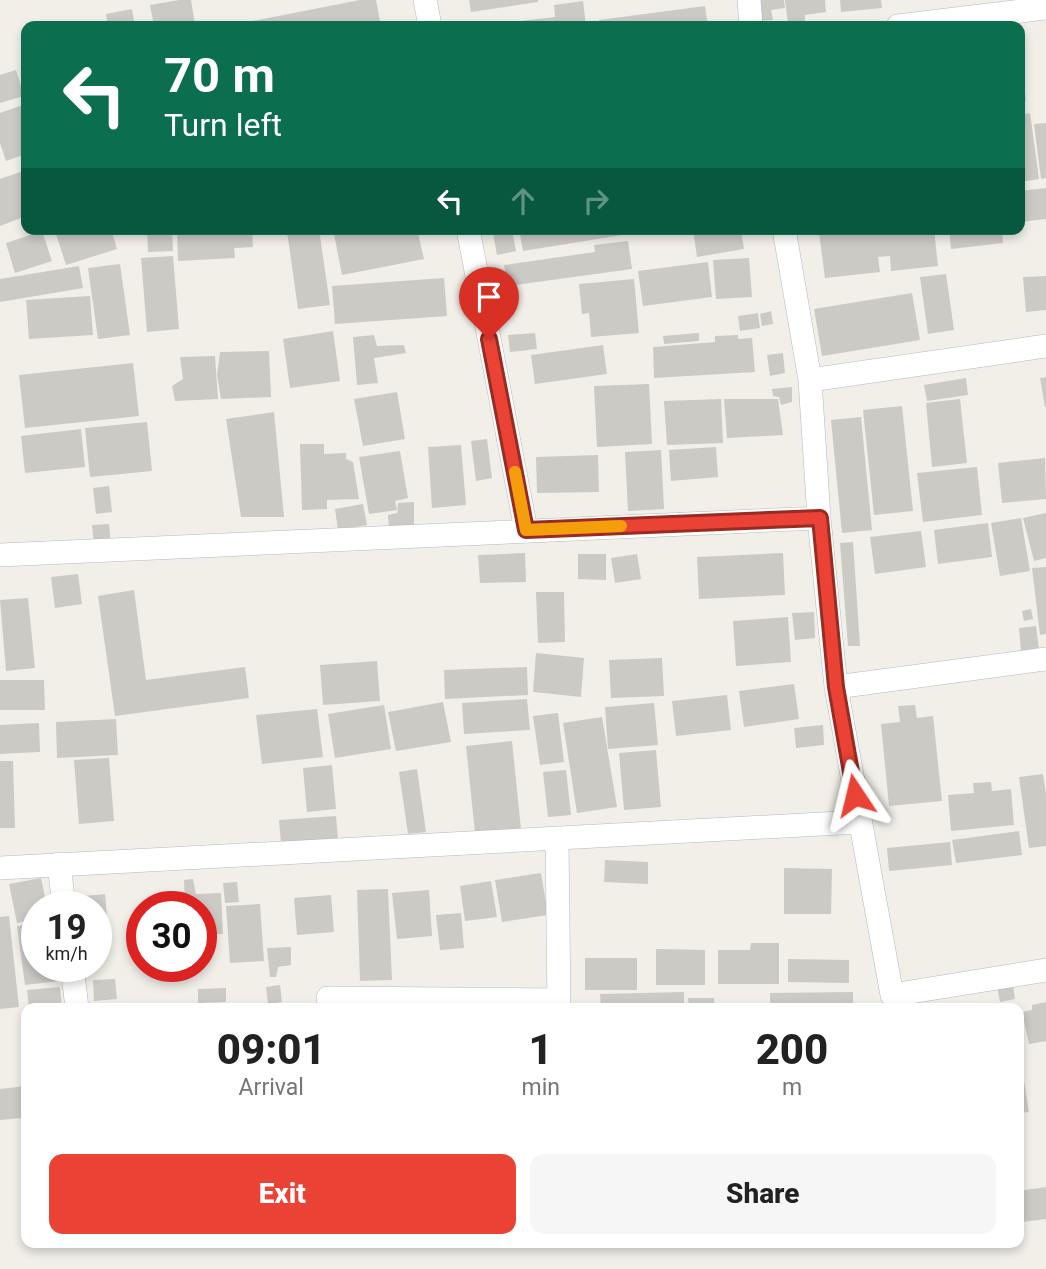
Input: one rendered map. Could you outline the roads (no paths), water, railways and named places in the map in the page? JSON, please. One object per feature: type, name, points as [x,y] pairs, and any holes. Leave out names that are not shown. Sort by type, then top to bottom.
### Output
[{"type":"street","points":[[425,0],[429,21]]},
{"type":"street","points":[[749,0],[751,21]]},
{"type":"street","points":[[939,21],[1046,8]]},
{"type":"street","points":[[469,235],[526,530]]},
{"type":"street","points":[[785,235],[810,380],[836,687],[893,1002],[1046,970]]},
{"type":"street","points":[[810,380],[1046,346]]},
{"type":"street","points":[[0,555],[820,518]]},
{"type":"street","points":[[836,687],[1046,659]]},
{"type":"street","points":[[0,868],[859,822]]},
{"type":"street","points":[[557,839],[559,1003]]},
{"type":"street","points":[[59,864],[62,891]]},
{"type":"street","points":[[74,982],[76,1003]]},
{"type":"street","points":[[328,998],[520,1003]]}]
